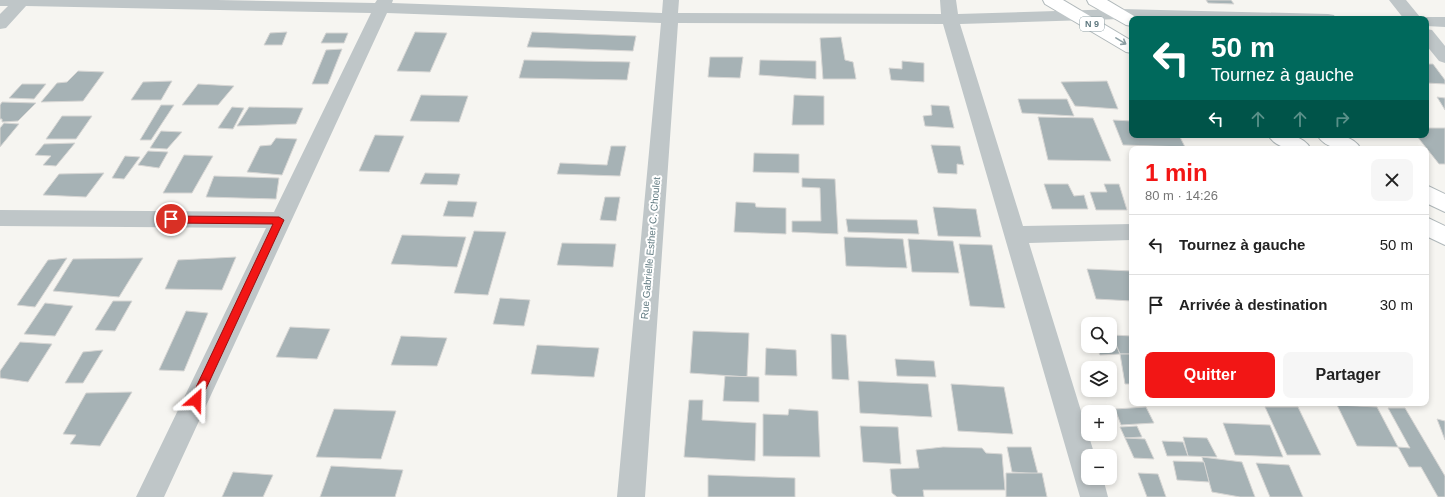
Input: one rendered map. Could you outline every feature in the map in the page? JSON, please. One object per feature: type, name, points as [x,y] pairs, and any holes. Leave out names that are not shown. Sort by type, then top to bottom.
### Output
[{"type":"main road","name":"N 9","points":[[1051,0],[1129,46]]},
{"type":"main road","points":[[1095,0],[1126,17]]},
{"type":"main road","points":[[1283,138],[1297,146]]},
{"type":"main road","points":[[1332,138],[1346,146]]},
{"type":"main road","points":[[1429,195],[1445,204]]},
{"type":"main road","points":[[1429,228],[1445,237]]},
{"type":"street","points":[[0,24],[22,0]]},
{"type":"street","points":[[1397,0],[1410,16]]},
{"type":"street","points":[[0,1],[383,4],[670,9],[949,9],[1126,17]]},
{"type":"street","points":[[150,497],[279,220],[383,4]]},
{"type":"street","name":"Rue Gabrielle Esther C. Choulet","points":[[631,497],[670,9]]},
{"type":"street","points":[[949,9],[1014,235],[1081,454]]},
{"type":"street","points":[[1429,21],[1445,22]]},
{"type":"street","points":[[1429,38],[1445,57]]},
{"type":"street","points":[[0,218],[279,220]]},
{"type":"street","points":[[1014,235],[1129,232]]},
{"type":"street","points":[[1090,485],[1094,497]]},
{"type":"building","points":[[1206,0],[1231,0],[1234,4],[1208,3]]},
{"type":"building","points":[[287,32],[282,45],[264,45],[270,33]]},
{"type":"building","points":[[415,32],[447,33],[430,72],[397,71]]},
{"type":"building","points":[[532,32],[636,36],[633,51],[527,47]]},
{"type":"building","points":[[326,33],[348,33],[344,43],[321,43]]},
{"type":"building","points":[[841,37],[845,60],[853,62],[856,79],[823,79],[820,38]]},
{"type":"building","points":[[342,49],[328,84],[312,84],[326,50]]},
{"type":"building","points":[[710,57],[743,57],[740,78],[708,77]]},
{"type":"building","points":[[524,60],[630,62],[627,80],[519,78]]},
{"type":"building","points":[[760,60],[816,61],[816,79],[759,75]]},
{"type":"building","points":[[902,61],[924,63],[924,82],[891,80],[889,68],[902,69]]},
{"type":"building","points":[[1429,64],[1433,64],[1445,80],[1445,84],[1429,83]]},
{"type":"building","points":[[78,71],[104,72],[83,101],[41,102],[57,83],[67,82]]},
{"type":"building","points":[[172,81],[161,100],[131,100],[143,82]]},
{"type":"building","points":[[1107,81],[1118,109],[1075,106],[1061,82]]},
{"type":"building","points":[[22,84],[46,84],[34,99],[9,98]]},
{"type":"building","points":[[198,84],[234,86],[218,105],[182,105]]},
{"type":"building","points":[[421,95],[468,96],[459,122],[410,121]]},
{"type":"building","points":[[794,95],[824,96],[824,125],[792,125]]},
{"type":"building","points":[[1437,97],[1445,98],[1445,110]]},
{"type":"building","points":[[1018,99],[1067,99],[1074,116],[1022,113]]},
{"type":"building","points":[[2,102],[36,103],[18,121],[2,122],[2,119],[0,119],[0,105]]},
{"type":"building","points":[[161,105],[174,105],[151,140],[140,140]]},
{"type":"building","points":[[931,105],[949,106],[954,128],[925,126],[923,116],[932,115]]},
{"type":"building","points":[[232,107],[244,108],[233,129],[218,128]]},
{"type":"building","points":[[249,107],[303,108],[296,124],[237,126]]},
{"type":"building","points":[[62,116],[92,116],[76,139],[46,139]]},
{"type":"building","points":[[1038,117],[1093,118],[1111,161],[1048,160]]},
{"type":"building","points":[[1113,120],[1129,121],[1129,138],[1180,138],[1184,146],[1154,146],[1123,145]]},
{"type":"building","points":[[4,123],[19,124],[0,147],[0,128]]},
{"type":"building","points":[[1429,128],[1445,128],[1445,164],[1439,164],[1429,151],[1429,146],[1425,146],[1418,138],[1429,138]]},
{"type":"building","points":[[161,131],[182,132],[167,149],[150,148]]},
{"type":"building","points":[[375,135],[404,136],[389,172],[359,171]]},
{"type":"building","points":[[276,138],[297,139],[282,175],[247,172],[260,146],[271,145]]},
{"type":"building","points":[[75,143],[56,166],[43,165],[51,156],[35,155],[44,144]]},
{"type":"building","points":[[931,145],[960,146],[964,165],[957,164],[957,174],[938,173]]},
{"type":"building","points":[[611,146],[626,146],[620,176],[557,174],[560,163],[607,165]]},
{"type":"building","points":[[148,151],[168,152],[159,168],[138,165]]},
{"type":"building","points":[[754,153],[799,154],[799,173],[753,172]]},
{"type":"building","points":[[184,155],[213,156],[192,193],[163,193]]},
{"type":"building","points":[[125,156],[140,157],[124,179],[112,178]]},
{"type":"building","points":[[104,173],[86,197],[43,195],[59,174]]},
{"type":"building","points":[[425,173],[460,174],[457,185],[420,184]]},
{"type":"building","points":[[214,176],[279,178],[276,199],[206,197]]},
{"type":"building","points":[[802,178],[835,179],[838,234],[792,232],[792,221],[821,221],[820,188],[802,187]]},
{"type":"building","points":[[1044,184],[1068,184],[1074,196],[1084,195],[1088,209],[1052,209]]},
{"type":"building","points":[[1104,184],[1119,184],[1127,210],[1096,210],[1090,192],[1107,192]]},
{"type":"building","points":[[605,197],[620,197],[616,221],[600,220]]},
{"type":"building","points":[[448,201],[477,202],[473,217],[443,216]]},
{"type":"building","points":[[736,202],[755,203],[756,207],[786,208],[786,234],[734,232]]},
{"type":"building","points":[[933,207],[976,209],[981,237],[938,236]]},
{"type":"building","points":[[846,219],[917,220],[919,234],[848,232]]},
{"type":"building","points":[[474,231],[506,232],[488,295],[454,293]]},
{"type":"building","points":[[402,235],[466,237],[457,267],[391,264]]},
{"type":"building","points":[[844,237],[903,239],[907,268],[846,266]]},
{"type":"building","points":[[908,239],[953,241],[959,273],[912,272]]},
{"type":"building","points":[[562,243],[616,244],[613,267],[557,265]]},
{"type":"building","points":[[959,244],[992,245],[1005,308],[970,306]]},
{"type":"building","points":[[236,257],[222,290],[165,289],[178,260]]},
{"type":"building","points":[[67,258],[35,307],[17,305],[48,260]]},
{"type":"building","points":[[143,258],[119,297],[53,291],[73,259]]},
{"type":"building","points":[[1087,269],[1129,271],[1129,301],[1096,299]]},
{"type":"building","points":[[500,298],[530,300],[524,326],[493,324]]},
{"type":"building","points":[[113,301],[132,301],[115,331],[95,330]]},
{"type":"building","points":[[45,303],[73,306],[55,336],[24,334]]},
{"type":"building","points":[[186,311],[208,313],[184,371],[159,370]]},
{"type":"building","points":[[290,327],[330,329],[317,359],[276,357]]},
{"type":"building","points":[[693,331],[749,333],[747,377],[690,373]]},
{"type":"building","points":[[831,334],[846,335],[849,380],[832,379]]},
{"type":"building","points":[[1117,335],[1129,336],[1129,354],[1120,354],[1117,347]]},
{"type":"building","points":[[401,336],[447,338],[437,366],[391,365]]},
{"type":"building","points":[[20,342],[52,344],[28,382],[0,378],[0,371]]},
{"type":"building","points":[[537,345],[599,348],[594,377],[531,374]]},
{"type":"building","points":[[1117,347],[1120,354],[1100,355],[1099,353],[1117,353]]},
{"type":"building","points":[[766,348],[796,350],[797,376],[765,375]]},
{"type":"building","points":[[103,350],[83,383],[65,383],[83,352]]},
{"type":"building","points":[[1120,354],[1129,354],[1129,384],[1125,384]]},
{"type":"building","points":[[895,359],[934,361],[936,377],[897,376]]},
{"type":"building","points":[[725,376],[759,377],[759,402],[723,401]]},
{"type":"building","points":[[858,381],[928,384],[932,417],[860,413]]},
{"type":"building","points":[[951,384],[1004,387],[1013,434],[958,431]]},
{"type":"building","points":[[132,392],[100,446],[70,444],[76,435],[63,434],[86,393]]},
{"type":"building","points":[[689,400],[703,400],[702,420],[756,423],[755,461],[684,457]]},
{"type":"building","points":[[1337,406],[1377,407],[1398,447],[1357,446]]},
{"type":"building","points":[[1146,407],[1154,423],[1121,425],[1117,414],[1117,409]]},
{"type":"building","points":[[1265,407],[1298,407],[1321,455],[1287,455]]},
{"type":"building","points":[[1388,408],[1405,408],[1445,476],[1445,497],[1438,497],[1421,467],[1409,467],[1398,447],[1410,448]]},
{"type":"building","points":[[334,409],[396,411],[381,459],[316,457]]},
{"type":"building","points":[[789,409],[818,411],[820,457],[763,456],[763,414],[788,415]]},
{"type":"building","points":[[1437,419],[1445,421],[1445,440]]},
{"type":"building","points":[[1223,423],[1270,425],[1283,457],[1235,455]]},
{"type":"building","points":[[860,426],[898,427],[901,464],[863,462]]},
{"type":"building","points":[[1137,426],[1142,437],[1125,438],[1120,427]]},
{"type":"building","points":[[1183,437],[1207,438],[1217,457],[1188,456]]},
{"type":"building","points":[[1125,438],[1145,439],[1154,459],[1134,458]]},
{"type":"building","points":[[1162,441],[1183,442],[1188,456],[1167,456]]},
{"type":"building","points":[[943,447],[982,448],[986,453],[1002,454],[1005,490],[923,490],[924,497],[897,497],[892,493],[890,469],[919,468],[916,450]]},
{"type":"building","points":[[1007,447],[1031,447],[1038,474],[1012,472]]},
{"type":"building","points":[[1202,457],[1242,462],[1255,497],[1240,497],[1212,492]]},
{"type":"building","points":[[1173,461],[1204,462],[1209,482],[1177,480]]},
{"type":"building","points":[[1256,463],[1289,465],[1303,497],[1270,497]]},
{"type":"building","points":[[331,466],[403,470],[395,497],[320,497]]},
{"type":"building","points":[[233,472],[273,475],[263,497],[222,497]]},
{"type":"building","points":[[1006,473],[1042,473],[1047,497],[1006,497]]},
{"type":"building","points":[[1138,473],[1158,474],[1166,497],[1147,497]]},
{"type":"building","points":[[708,475],[795,478],[795,497],[708,497]]},
{"type":"route","points":[[171,219],[279,220],[196,400]]}]
